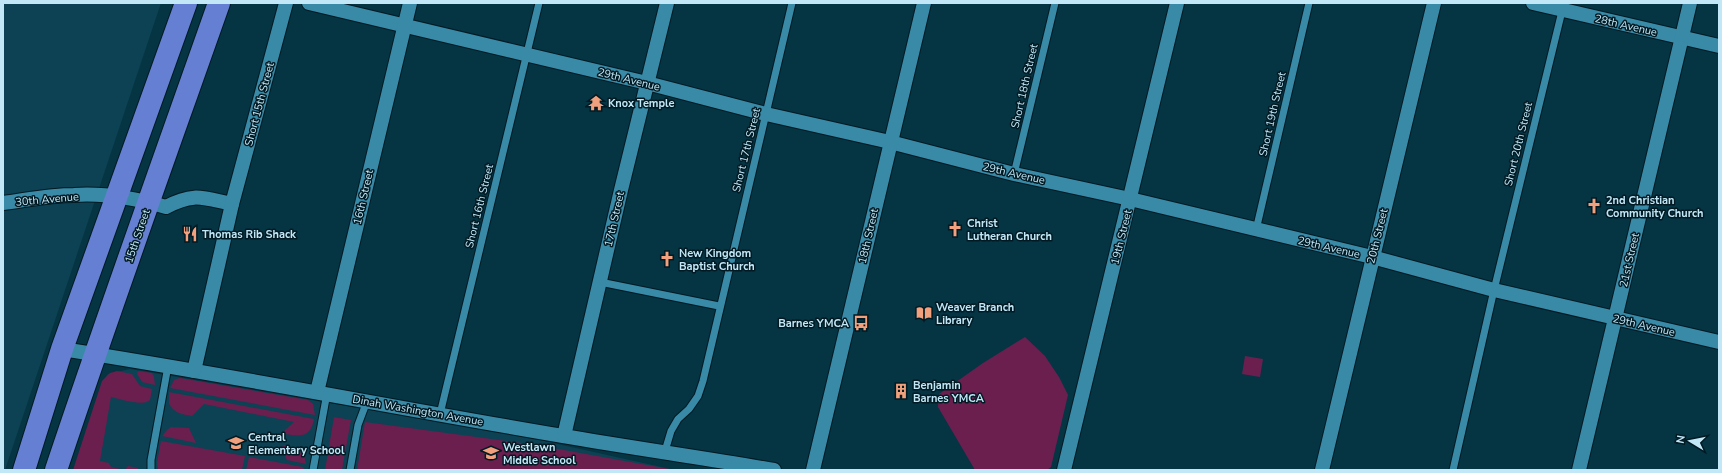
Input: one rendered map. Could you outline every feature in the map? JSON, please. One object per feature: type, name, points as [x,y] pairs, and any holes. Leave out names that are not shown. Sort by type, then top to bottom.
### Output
[{"type":"main road","points":[[24,470],[62,349],[186,3]]},
{"type":"main road","name":"15th Street","points":[[56,470],[94,354],[219,3]]},
{"type":"street","name":"Short 15th Street","points":[[194,371],[232,204],[286,3]]},
{"type":"street","name":"29th Avenue","points":[[309,3],[648,83],[766,114],[890,142],[1014,174],[1130,199],[1372,257],[1494,290],[1719,342]]},
{"type":"street","name":"16th Street","points":[[322,393],[410,3]]},
{"type":"street","name":"17th Street","points":[[564,436],[667,3]]},
{"type":"street","name":"18th Street","points":[[813,470],[924,3]]},
{"type":"street","name":"19th Street","points":[[1064,470],[1178,3]]},
{"type":"street","name":"20th Street","points":[[1322,470],[1434,3]]},
{"type":"street","name":"28th Avenue","points":[[1533,3],[1563,6],[1682,38],[1719,46]]},
{"type":"street","name":"21st Street","points":[[1579,470],[1690,3]]},
{"type":"street","name":"30th Avenue","points":[[3,203],[74,194],[116,197]]},
{"type":"street","points":[[116,197],[149,202],[166,207],[180,199],[197,197],[232,204]]},
{"type":"street","name":"Dinah Washington Avenue","points":[[62,349],[168,366],[564,436],[665,451],[774,470]]},
{"type":"lane","name":"Short 16th Street","points":[[440,414],[539,3]]},
{"type":"lane","name":"Short 17th Street","points":[[665,451],[671,431],[678,419],[698,396],[707,365],[720,304],[792,3]]},
{"type":"lane","name":"Short 18th Street","points":[[1014,174],[1055,3]]},
{"type":"lane","name":"Short 19th Street","points":[[1256,230],[1310,3]]},
{"type":"lane","name":"Short 20th Street","points":[[1453,470],[1494,290],[1563,6]]},
{"type":"lane","points":[[600,282],[720,304]]},
{"type":"lane","points":[[150,470],[168,366]]},
{"type":"lane","points":[[313,470],[322,393]]},
{"type":"lane","points":[[350,470],[358,426],[367,401]]},
{"type":"shaded area","points":[[3,3],[161,3],[5,470],[3,470]]},
{"type":"shaded area","points":[[1025,337],[1045,356],[1059,377],[1068,395],[1051,467],[1047,470],[975,470],[938,407],[939,394],[983,363]]},
{"type":"shaded area","points":[[1245,356],[1263,359],[1260,377],[1242,374]]},
{"type":"shaded area","name":"Central Elementary School","points":[[130,369],[517,435],[675,470],[75,470],[102,382],[108,374]]},
{"type":"shaded area","points":[[117,371],[132,374],[140,386],[152,389],[150,400],[142,403],[111,397],[100,461],[109,463],[111,467],[125,470],[73,470],[102,381],[110,373]]},
{"type":"shaded area","points":[[138,371],[152,373],[155,385],[142,382],[137,374]]},
{"type":"shaded area","points":[[180,378],[308,400],[313,404],[315,415],[170,388],[174,380]]},
{"type":"shaded area","points":[[169,392],[314,419],[313,425],[308,432],[304,434],[285,434],[284,431],[294,422],[204,404],[192,416],[179,413],[174,410],[169,404]]},
{"type":"shaded area","points":[[334,417],[351,420],[342,470],[325,470]]},
{"type":"shaded area","name":"Westlawn Middle School","points":[[365,422],[536,445],[675,470],[357,470]]},
{"type":"shaded area","points":[[171,427],[189,428],[196,443],[162,436]]},
{"type":"shaded area","points":[[161,441],[245,456],[242,470],[158,470],[157,463]]},
{"type":"shaded area","points":[[284,445],[296,449],[302,453],[306,464],[287,460],[281,448]]},
{"type":"shaded area","points":[[249,457],[303,467],[305,470],[246,470]]},
{"type":"shaded area","points":[[128,466],[138,468],[138,470],[125,470]]},
{"type":"place","name":"Knox Temple","points":[[596,103]]},
{"type":"place","name":"2nd Christian Community Church","points":[[1594,206]]},
{"type":"place","name":"Christ Lutheran Church","points":[[955,229]]},
{"type":"place","name":"Thomas Rib Shack","points":[[190,234]]},
{"type":"place","name":"New Kingdom Baptist Church","points":[[667,259]]},
{"type":"place","name":"Weaver Branch Library","points":[[924,313]]},
{"type":"place","name":"Barnes YMCA","points":[[861,323]]},
{"type":"place","name":"Benjamin Barnes YMCA","points":[[901,391]]},
{"type":"place","name":"Central Elementary School","points":[[236,443]]},
{"type":"place","name":"Westlawn Middle School","points":[[491,453]]}]
